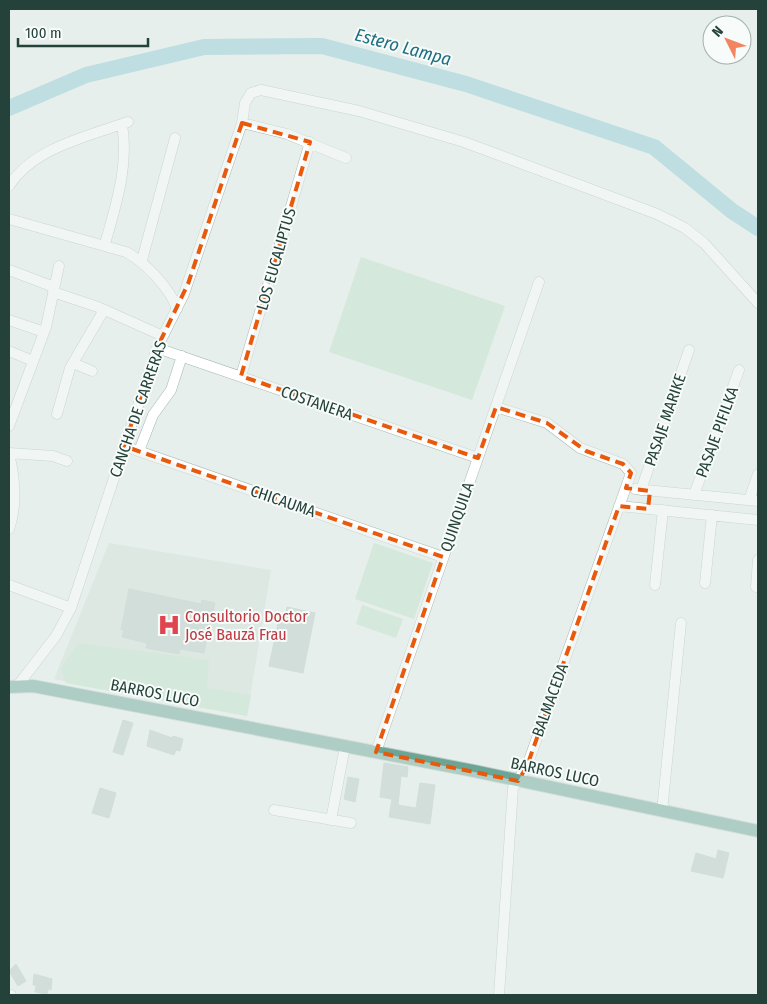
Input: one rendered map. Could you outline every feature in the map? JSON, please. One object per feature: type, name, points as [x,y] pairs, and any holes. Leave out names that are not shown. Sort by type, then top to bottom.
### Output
[{"type":"main road","name":"BARROS LUCO","points":[[13,686],[33,686],[376,752],[758,832]]},
{"type":"street","name":"CANCHA DE CARRERAS","points":[[13,686],[56,636],[71,608],[157,348],[177,309],[242,123],[249,96],[261,90],[359,111],[464,142],[656,214],[685,228],[704,243],[758,303]]},
{"type":"street","points":[[9,186],[22,170],[39,157],[125,123],[123,179],[105,244]]},
{"type":"street","points":[[242,123],[277,131],[310,142],[346,158]]},
{"type":"street","points":[[142,260],[175,138]]},
{"type":"street","name":"LOS EUCALIPTUS","points":[[241,376],[310,142]]},
{"type":"street","points":[[9,219],[105,244],[142,260],[150,273],[172,296],[177,309]]},
{"type":"street","points":[[9,426],[44,332],[59,266]]},
{"type":"street","points":[[9,270],[163,336]]},
{"type":"street","name":"QUINQUILA","points":[[376,752],[539,282]]},
{"type":"street","points":[[57,414],[66,378],[104,310]]},
{"type":"street","points":[[9,320],[44,332]]},
{"type":"street","name":"COSTANERA","points":[[157,348],[478,458]]},
{"type":"street","name":"PASAJE MARIKE","points":[[648,509],[645,490],[689,350]]},
{"type":"street","points":[[9,351],[33,362]]},
{"type":"street","points":[[139,451],[153,415],[171,390],[182,356]]},
{"type":"street","points":[[73,363],[92,371]]},
{"type":"street","name":"PASAJE PIFILKA","points":[[694,495],[739,370]]},
{"type":"street","name":"BALMACEDA","points":[[496,406],[547,423],[580,448],[623,464],[630,471],[626,488],[527,766],[512,791],[499,995]]},
{"type":"street","name":"CHICAUMA","points":[[124,446],[443,557]]},
{"type":"street","points":[[9,529],[14,507],[9,454],[40,455],[67,461]]},
{"type":"street","points":[[626,488],[753,500],[758,474]]},
{"type":"street","points":[[619,506],[758,520]]},
{"type":"street","points":[[655,585],[663,510]]},
{"type":"street","points":[[705,583],[712,515]]},
{"type":"street","points":[[756,587],[758,560]]},
{"type":"street","points":[[9,585],[71,608]]},
{"type":"street","points":[[662,811],[681,623]]},
{"type":"street","points":[[331,820],[345,746]]},
{"type":"street","points":[[274,810],[350,823]]},
{"type":"highlighted area","points":[[242,123],[310,142],[241,376],[478,458],[496,407],[547,423],[586,451],[623,464],[631,473],[626,488],[650,491],[648,509],[619,506],[527,766],[518,781],[376,752],[443,557],[124,446],[157,348],[188,284]]},
{"type":"shaded area","name":"Consultorio Doctor José Bauzá Frau","points":[[109,543],[271,570],[247,716],[54,679]]},
{"type":"green space","points":[[361,257],[505,306],[472,400],[329,352]]},
{"type":"green space","points":[[374,543],[433,563],[414,619],[355,599]]},
{"type":"green space","points":[[362,605],[403,619],[396,638],[356,624]]},
{"type":"green space","points":[[78,643],[209,660],[207,688],[251,695],[247,716],[66,683],[61,668]]},
{"type":"building","points":[[129,589],[201,604],[202,600],[215,603],[204,653],[180,649],[179,654],[146,648],[147,643],[122,637],[124,630],[121,630]]},
{"type":"building","points":[[287,607],[315,613],[303,673],[269,666],[279,619],[284,620]]},
{"type":"building","points":[[123,720],[133,723],[123,755],[113,752]]},
{"type":"building","points":[[150,730],[172,738],[173,736],[183,739],[180,751],[176,750],[174,755],[147,746]]},
{"type":"building","points":[[384,763],[408,767],[407,777],[401,776],[398,805],[416,808],[420,783],[435,785],[430,824],[389,817],[392,799],[380,797]]},
{"type":"building","points":[[348,777],[359,779],[355,802],[344,799]]},
{"type":"building","points":[[100,788],[116,793],[109,818],[92,813]]},
{"type":"building","points":[[718,850],[729,853],[723,878],[691,871],[696,853],[716,859]]},
{"type":"building","points":[[16,964],[26,981],[18,986],[9,971]]},
{"type":"building","points":[[34,974],[52,979],[51,990],[48,989],[47,994],[35,992],[36,985],[33,985]]},
{"type":"waterway","name":"Estero Lampa","points":[[9,108],[86,75],[204,47],[322,46],[466,84],[654,147],[732,211],[758,228]]},
{"type":"place","name":"Consultorio Doctor José Bauzá Frau","points":[[169,625]]}]
